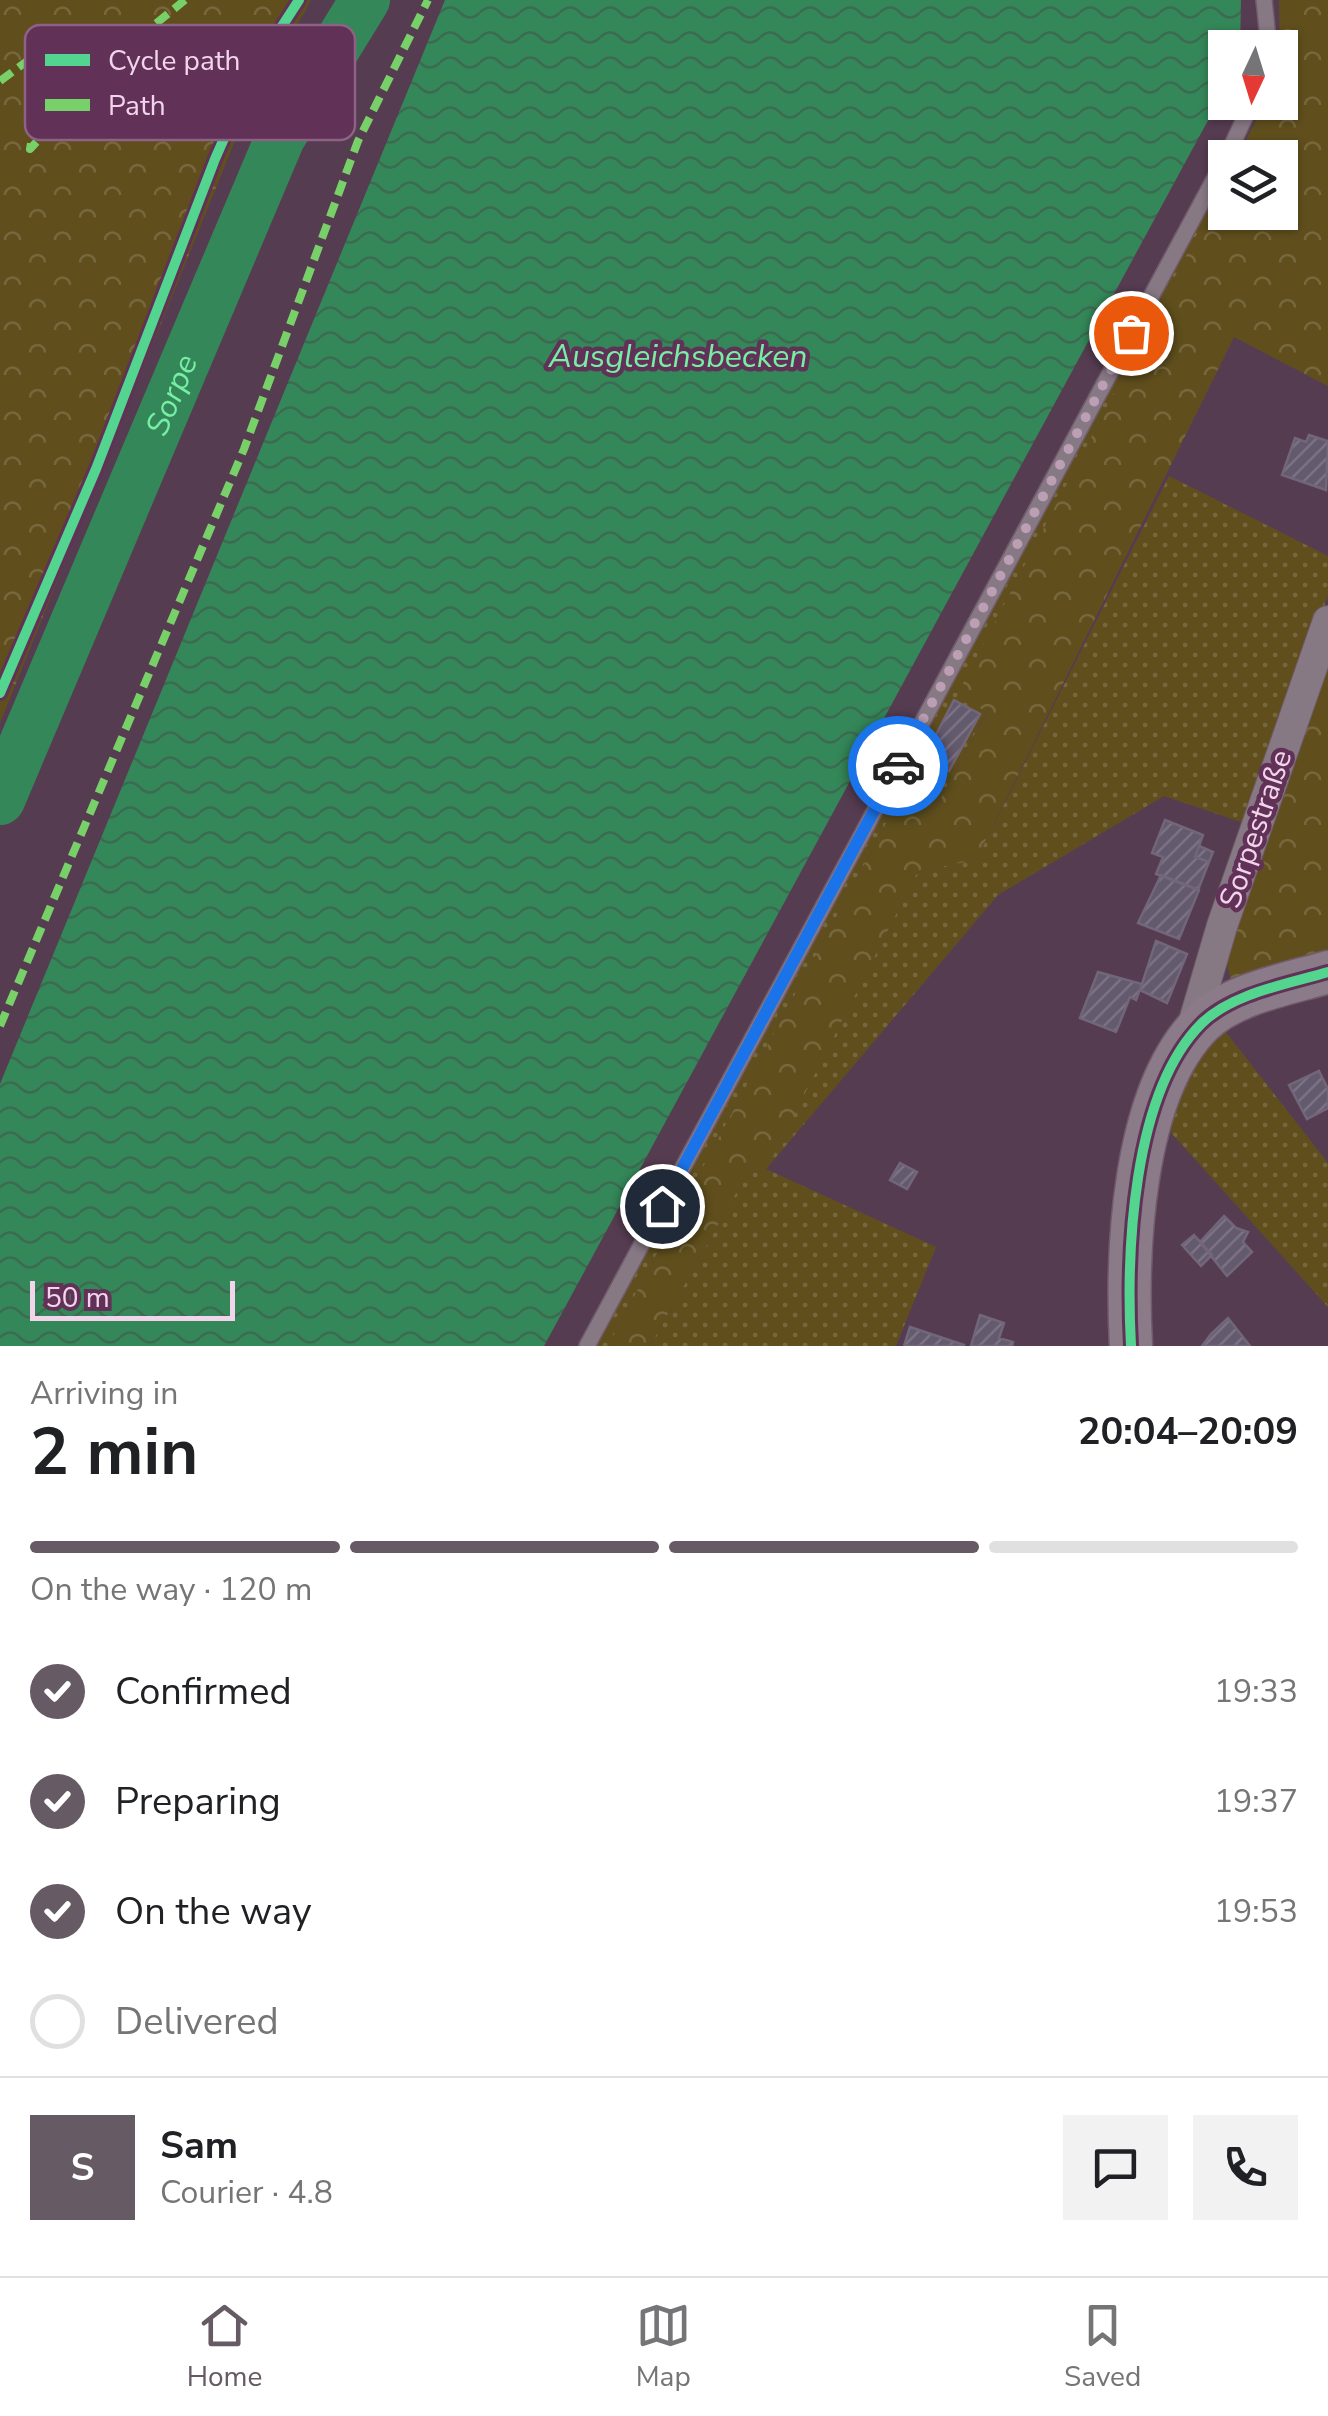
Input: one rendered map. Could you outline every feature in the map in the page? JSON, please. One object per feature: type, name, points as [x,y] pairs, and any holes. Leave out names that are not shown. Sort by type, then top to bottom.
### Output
[{"type":"street","name":"Sorpestraße","points":[[1189,1040],[1222,926],[1328,621]]},
{"type":"street","name":"Sorpestraße","points":[[1131,1346],[1132,1246],[1138,1183],[1161,1093],[1189,1040],[1202,1024],[1238,1001],[1328,972]]},
{"type":"lane","points":[[1264,0],[1267,30]]},
{"type":"lane","points":[[587,1346],[1208,190]]},
{"type":"green space","points":[[0,0],[311,0],[297,25],[25,25],[25,140],[235,140],[0,723]]},
{"type":"green space","points":[[1279,0],[1328,0],[1328,386],[1234,337],[976,860],[918,871],[766,1170],[752,1164],[650,1346],[608,1346],[898,801],[932,815],[987,712],[957,695],[1208,214],[1208,230],[1298,230],[1298,140],[1246,140],[1256,120],[1298,120],[1298,30],[1279,30]]},
{"type":"green space","points":[[1208,197],[1208,214],[958,694],[987,711],[932,815],[898,801],[608,1346],[595,1346]]},
{"type":"green space","points":[[1169,476],[1328,556],[1328,596],[1241,822],[1164,796],[998,895],[766,1169],[918,871],[976,860]]},
{"type":"green space","points":[[1328,659],[1328,960],[1231,980],[1226,960]]},
{"type":"green space","points":[[1225,1031],[1328,1163],[1328,1307],[1165,1126],[1192,1063]]},
{"type":"green space","points":[[752,1164],[936,1247],[896,1346],[650,1346]]},
{"type":"water","name":"Ausgleichsbecken","points":[[445,0],[1241,0],[1240,30],[1208,30],[1208,120],[544,1346],[0,1346],[0,1084]]},
{"type":"building","points":[[1309,435],[1328,441],[1326,490],[1282,475],[1295,438],[1306,442]]},
{"type":"building","points":[[954,700],[980,714],[949,771],[924,758]]},
{"type":"building","points":[[1165,820],[1203,835],[1195,857],[1209,862],[1198,890],[1156,874],[1163,857],[1152,853]]},
{"type":"building","points":[[1199,846],[1213,852],[1209,862],[1195,857]]},
{"type":"building","points":[[1161,875],[1199,890],[1179,939],[1138,923]]},
{"type":"building","points":[[1156,941],[1187,954],[1167,1003],[1140,990]]},
{"type":"building","points":[[1098,972],[1142,984],[1136,1000],[1130,997],[1116,1032],[1080,1018]]},
{"type":"building","points":[[1319,1071],[1328,1089],[1328,1108],[1307,1119],[1289,1085]]},
{"type":"building","points":[[900,1163],[917,1172],[907,1189],[890,1180]]},
{"type":"building","points":[[1224,1216],[1236,1228],[1248,1232],[1243,1242],[1252,1252],[1227,1276],[1200,1242]]},
{"type":"building","points":[[1194,1235],[1212,1255],[1201,1266],[1182,1245]]},
{"type":"building","points":[[980,1315],[1004,1323],[999,1338],[1013,1342],[1012,1346],[971,1346]]},
{"type":"building","points":[[1228,1318],[1250,1346],[1202,1346],[1211,1334]]},
{"type":"building","points":[[910,1327],[964,1345],[964,1346],[904,1346]]},
{"type":"waterway","name":"Sorpe","points":[[350,25],[365,0]]},
{"type":"waterway","name":"Sorpe","points":[[0,800],[279,140]]},
{"type":"marked path","points":[[154,25],[185,0]]},
{"type":"marked path","points":[[0,1026],[244,449],[358,141],[428,0]]},
{"type":"marked path","points":[[0,81],[25,63]]},
{"type":"marked path","points":[[32,140],[30,149],[38,140]]},
{"type":"cycle path","points":[[283,25],[299,0]]},
{"type":"cycle path","points":[[0,693],[96,469],[223,140]]},
{"type":"cycle path","points":[[1131,1346],[1130,1266],[1138,1176],[1160,1091],[1178,1054],[1201,1024],[1228,1004],[1328,972]]},
{"type":"way so far","points":[[898,766],[1131,333]]},
{"type":"route","points":[[662,1206],[898,766]]}]
